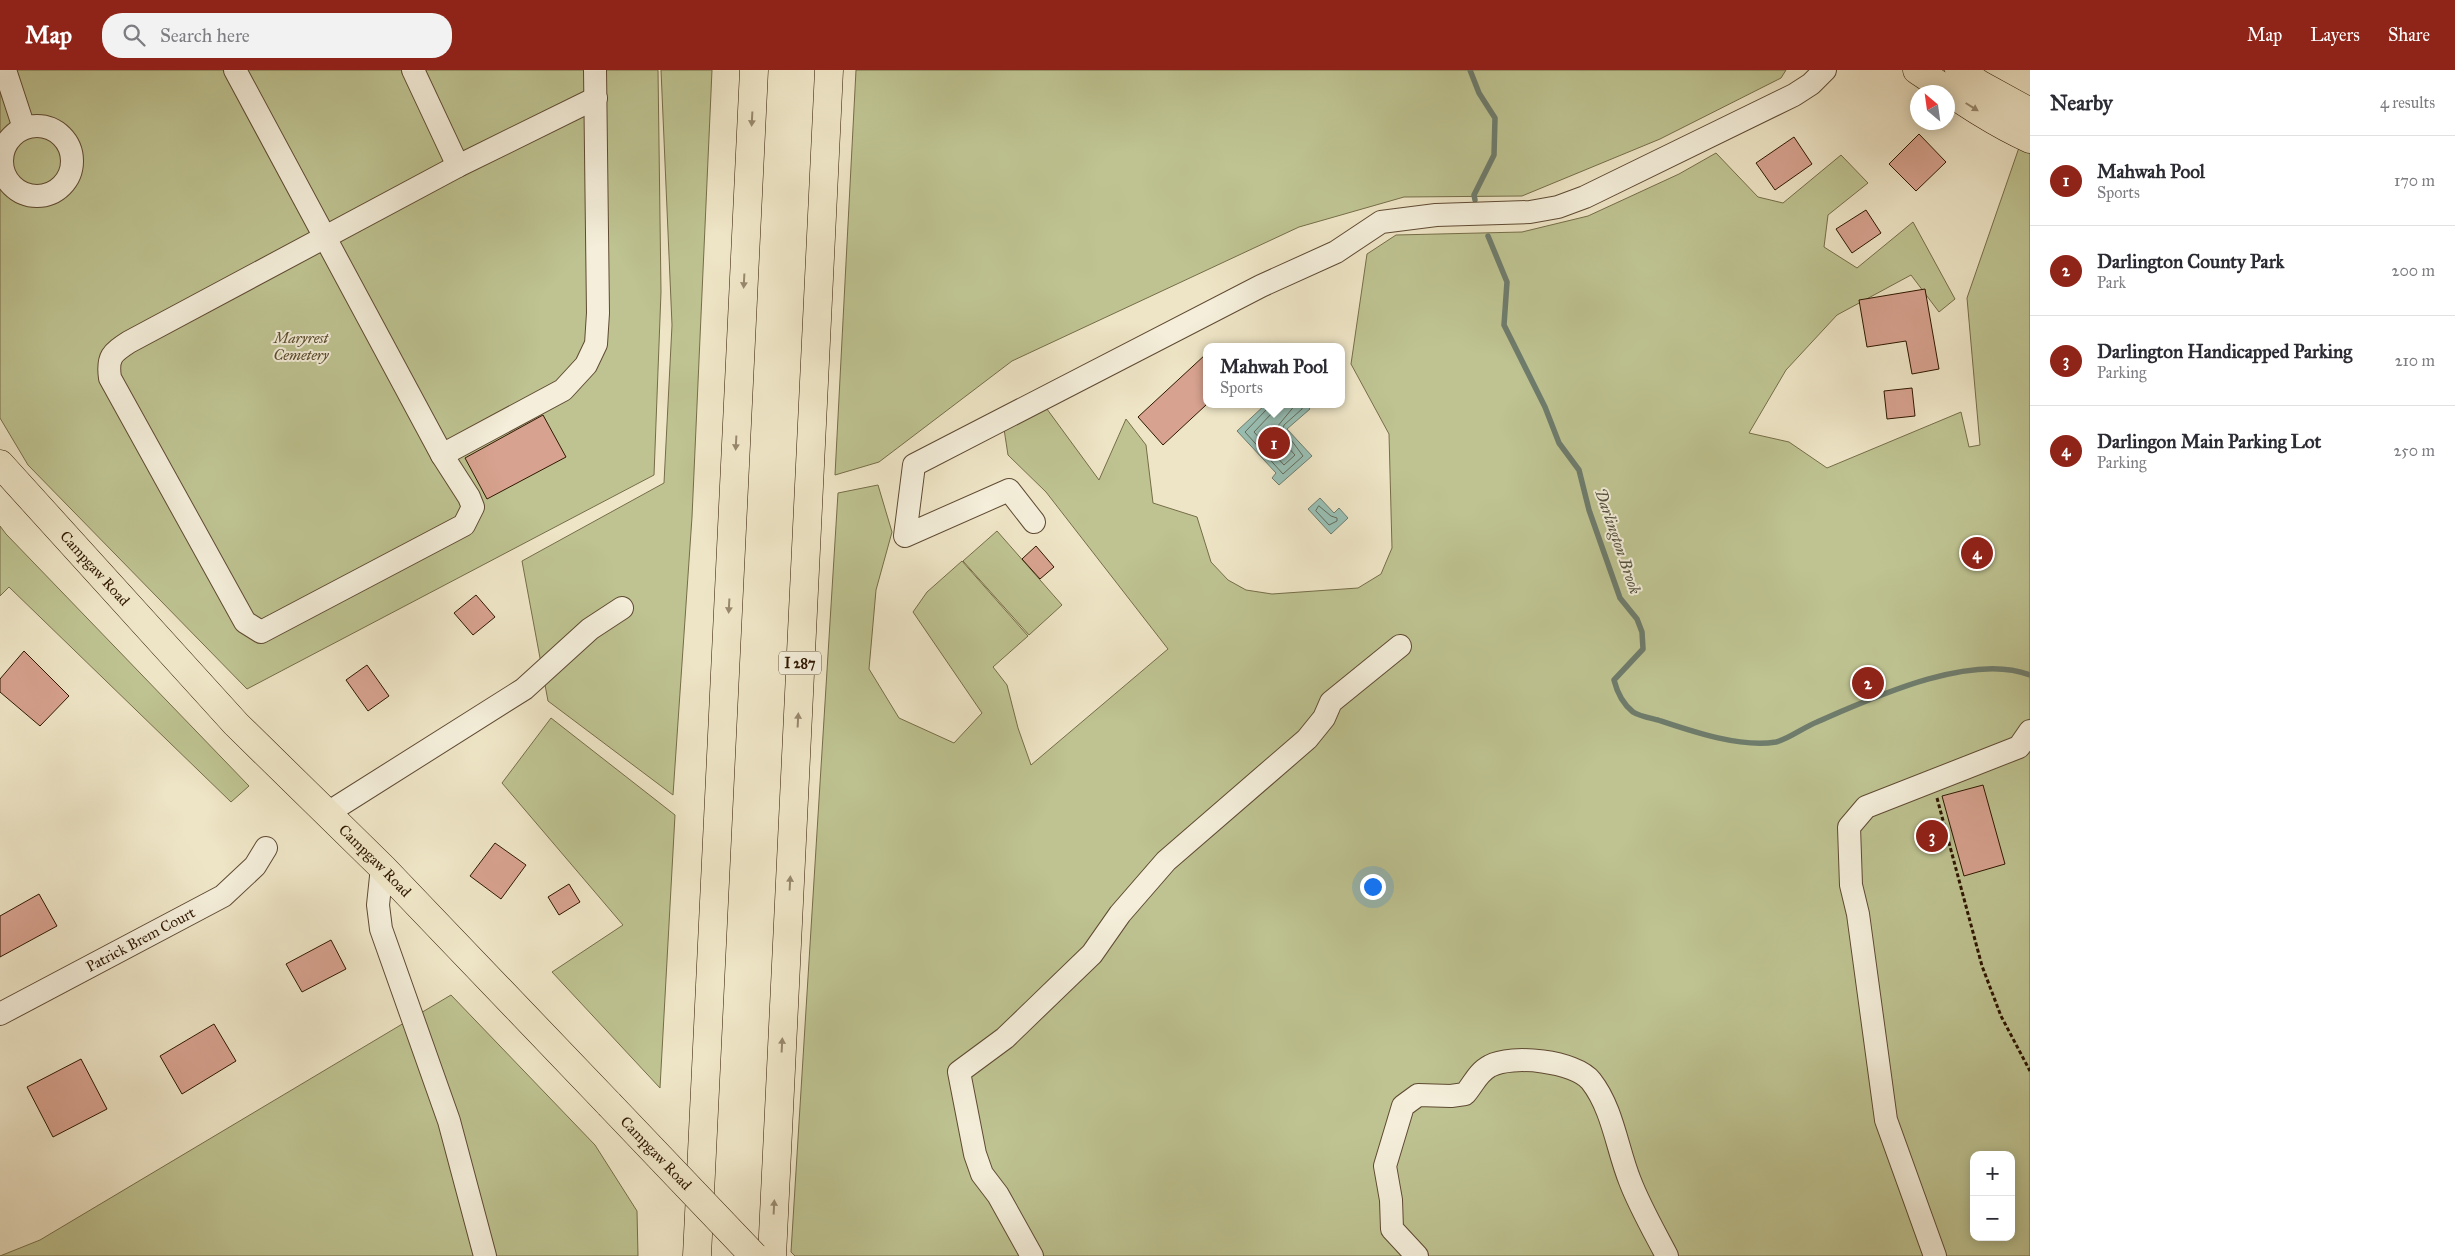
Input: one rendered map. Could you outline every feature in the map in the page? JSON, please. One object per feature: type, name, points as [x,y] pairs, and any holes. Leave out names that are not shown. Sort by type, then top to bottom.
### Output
[{"type":"main road","points":[[697,1256],[754,70]]},
{"type":"main road","name":"I 287","points":[[772,1256],[829,70]]},
{"type":"main road","points":[[1917,70],[1967,104],[2010,130],[2030,139]]},
{"type":"main road","points":[[1959,70],[1979,84],[2030,112]]},
{"type":"main road","name":"Campgaw Road","points":[[0,464],[236,724],[382,867],[754,1256]]},
{"type":"street","points":[[5,70],[24,128]]},
{"type":"street","points":[[235,70],[325,238],[442,455],[469,496],[473,507],[464,525],[333,596],[261,632],[245,622],[110,378],[108,364],[114,352],[129,342],[325,238],[458,166],[596,98]]},
{"type":"street","points":[[413,70],[458,166]]},
{"type":"street","points":[[442,455],[563,390],[586,365],[596,344],[598,313],[595,70]]},
{"type":"street","points":[[1034,522],[1009,490],[905,536],[914,465],[1261,286],[1336,252],[1381,222],[1436,214],[1530,212],[1558,207],[1585,197],[1794,95],[1811,84],[1825,70]]},
{"type":"street","points":[[326,814],[524,689],[590,629],[622,608]]},
{"type":"street","points":[[1032,1256],[998,1195],[982,1174],[974,1154],[959,1072],[1005,1038],[1058,988],[1092,954],[1120,914],[1166,861],[1307,739],[1324,718],[1330,702],[1400,646]]},
{"type":"street","points":[[1935,1256],[1886,1120],[1858,914],[1850,886],[1849,827],[1866,807],[2019,747],[2030,732]]},
{"type":"street","name":"Patrick Brem Court","points":[[0,1014],[223,896],[255,866],[266,848]]},
{"type":"street","points":[[382,867],[378,904],[381,929],[449,1121],[485,1256]]},
{"type":"street","points":[[1417,1256],[1392,1228],[1391,1200],[1386,1183],[1386,1158],[1403,1106],[1418,1095],[1451,1096],[1465,1094],[1477,1076],[1490,1066],[1527,1059],[1571,1069],[1590,1079],[1598,1090],[1629,1180],[1667,1256]]},
{"type":"path","points":[[1932,781],[1982,966],[2001,1016],[2030,1071]]},
{"type":"green space","name":"Maryrest Cemetery","points":[[0,70],[658,70],[661,292],[654,475],[247,689],[28,465],[0,418]]},
{"type":"green space","points":[[661,70],[712,70],[692,517],[673,795],[548,701],[522,561],[664,483],[672,325]]},
{"type":"green space","points":[[856,70],[1786,70],[1781,78],[1660,139],[1522,196],[1404,197],[1299,227],[1012,361],[879,462],[835,475]]},
{"type":"green space","points":[[2023,136],[2030,139],[2030,1256],[795,1256],[791,1252],[838,493],[878,485],[892,532],[876,590],[869,669],[899,718],[954,743],[982,713],[913,612],[927,592],[962,561],[1028,636],[993,667],[1007,685],[1018,728],[1031,765],[1168,649],[1046,492],[1008,455],[1004,429],[1044,405],[1099,480],[1126,419],[1146,445],[1153,503],[1197,517],[1211,562],[1228,580],[1246,590],[1272,594],[1358,588],[1381,574],[1392,548],[1389,434],[1351,364],[1367,254],[1396,235],[1522,232],[1588,216],[1679,174],[1716,153],[1758,197],[1783,203],[1841,155],[1868,183],[1828,215],[1824,247],[1857,268],[1913,222],[1955,299],[1939,312],[1911,275],[1837,315],[1786,370],[1749,433],[1789,442],[1827,468],[1961,412],[1969,447],[1980,445],[1967,298]]},
{"type":"green space","points":[[0,526],[249,786],[231,802],[9,587],[0,596]]},
{"type":"green space","points":[[997,531],[1062,605],[1029,635],[963,561]]},
{"type":"green space","points":[[551,718],[675,815],[660,1088],[552,972],[623,925],[502,783]]},
{"type":"green space","points":[[451,995],[595,1145],[637,1211],[638,1256],[0,1256],[40,1240]]},
{"type":"water","points":[[1262,408],[1309,408],[1287,429],[1312,456],[1279,485],[1272,478],[1276,473],[1237,431]]},
{"type":"water","points":[[1320,498],[1334,513],[1339,508],[1348,518],[1331,534],[1308,509]]},
{"type":"building","points":[[1919,134],[1946,162],[1916,191],[1889,164]]},
{"type":"building","points":[[1794,137],[1812,164],[1775,190],[1756,163]]},
{"type":"building","points":[[1866,210],[1881,233],[1852,253],[1836,229]]},
{"type":"building","points":[[1925,289],[1939,369],[1912,374],[1906,341],[1867,347],[1859,300]]},
{"type":"building","points":[[1203,357],[1203,408],[1163,445],[1138,417]]},
{"type":"building","points":[[1912,388],[1915,416],[1887,419],[1884,391]]},
{"type":"building","points":[[543,415],[566,457],[487,499],[465,458]]},
{"type":"building","points":[[1036,546],[1054,567],[1040,579],[1022,559]]},
{"type":"building","points":[[476,595],[495,617],[473,635],[454,613]]},
{"type":"building","points":[[24,651],[69,696],[40,726],[0,692],[0,679]]},
{"type":"building","points":[[367,665],[389,696],[368,711],[346,680]]},
{"type":"building","points":[[1983,785],[2005,864],[1964,876],[1942,796]]},
{"type":"building","points":[[495,843],[526,865],[501,899],[470,876]]},
{"type":"building","points":[[569,884],[580,902],[559,915],[548,897]]},
{"type":"building","points":[[39,894],[57,926],[0,957],[0,916]]},
{"type":"building","points":[[331,940],[346,969],[302,992],[286,964]]},
{"type":"building","points":[[214,1024],[236,1061],[182,1094],[160,1056]]},
{"type":"building","points":[[81,1059],[107,1109],[53,1137],[27,1087]]},
{"type":"waterway","name":"Darlington Brook","points":[[1470,70],[1479,93],[1495,118],[1494,155],[1474,195],[1475,200]]},
{"type":"waterway","name":"Darlington Brook","points":[[1488,236],[1507,282],[1504,325],[1545,407],[1559,443],[1579,470],[1589,510],[1620,598],[1637,619],[1642,632],[1643,649],[1614,680],[1621,698],[1633,712],[1685,729],[1732,741],[1747,743],[1776,742],[1865,701],[1951,673],[1980,669],[2006,669],[2030,675]]},
{"type":"place","name":"Mahwah Pool","points":[[1274,443]]},
{"type":"place","name":"Darlingon Main Parking Lot","points":[[1977,553]]},
{"type":"place","name":"Darlington County Park","points":[[1868,683]]},
{"type":"place","name":"Darlington Handicapped Parking","points":[[1932,836]]}]
